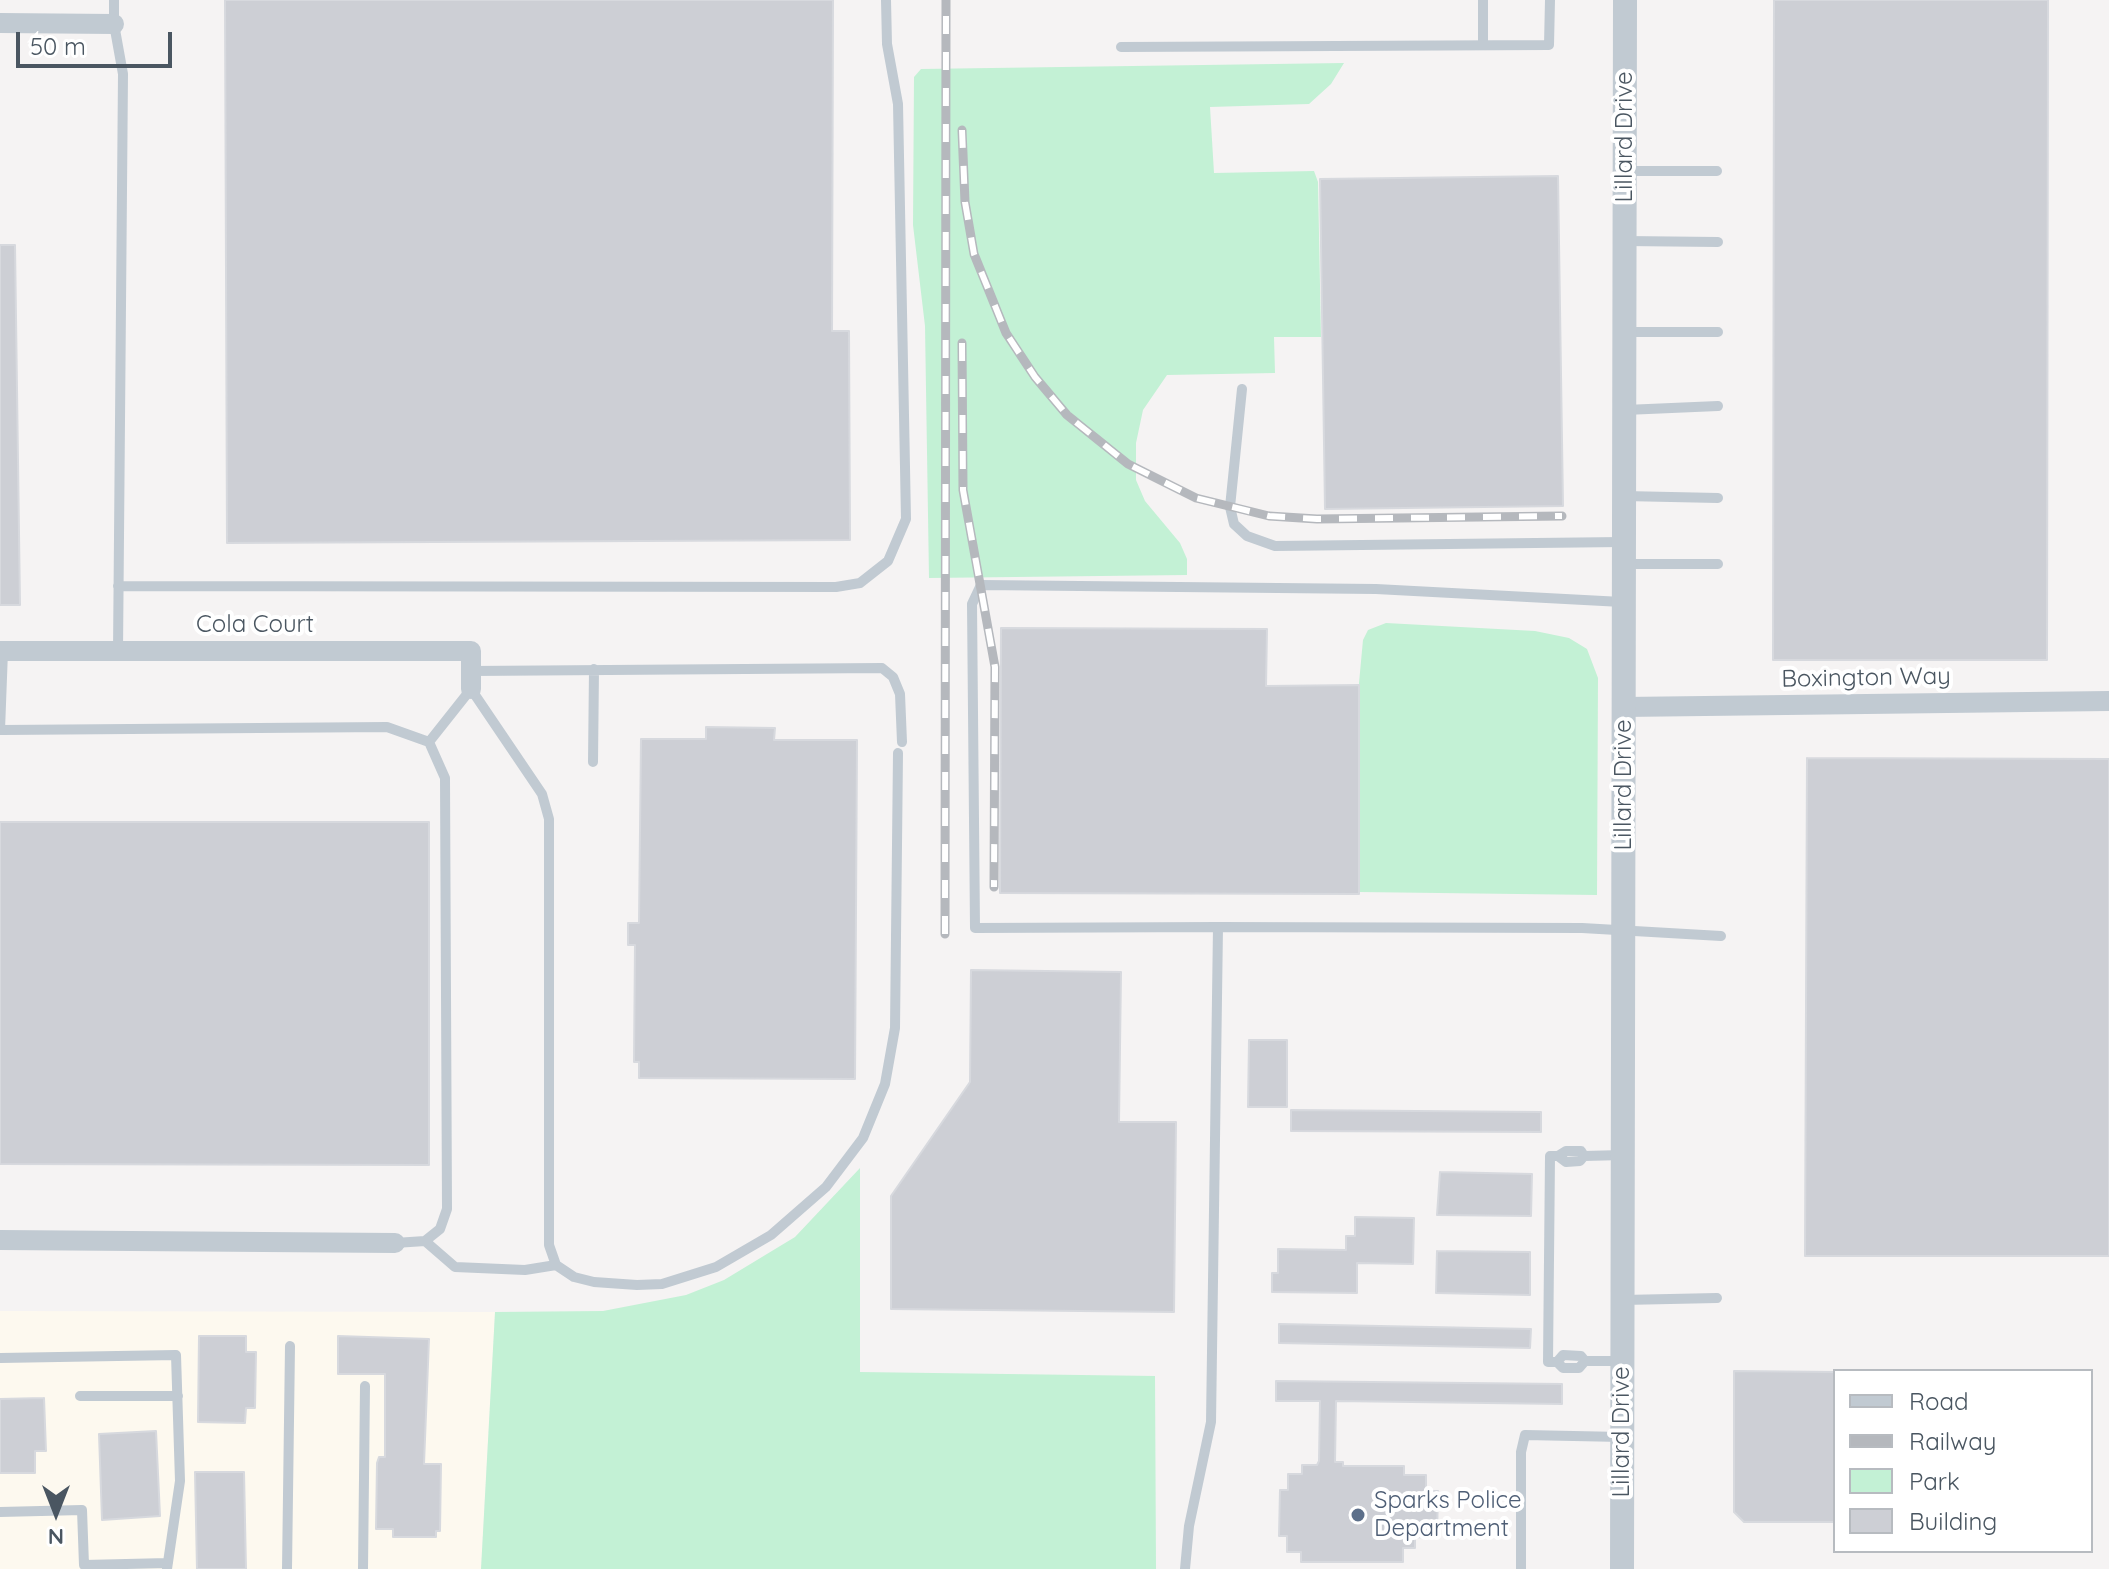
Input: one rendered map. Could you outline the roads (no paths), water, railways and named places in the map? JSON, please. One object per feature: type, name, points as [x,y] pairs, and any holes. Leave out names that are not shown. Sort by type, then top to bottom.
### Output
[{"type":"street","name":"Lillard Drive","points":[[1622,1569],[1625,0]]},
{"type":"street","points":[[0,23],[114,24]]},
{"type":"street","name":"Cola Court","points":[[1,651],[471,651],[471,680]]},
{"type":"street","name":"Boxington Way","points":[[1624,707],[2109,701]]},
{"type":"street","points":[[0,1240],[395,1243]]},
{"type":"lane","points":[[114,0],[114,24],[123,74],[118,651]]},
{"type":"lane","points":[[118,586],[836,587],[860,583],[888,561],[906,519],[898,104],[887,44],[886,0]]},
{"type":"lane","points":[[1483,0],[1483,45]]},
{"type":"lane","points":[[1121,47],[1549,45],[1550,0]]},
{"type":"lane","points":[[1625,171],[1717,171]]},
{"type":"lane","points":[[1625,241],[1718,242]]},
{"type":"lane","points":[[1625,332],[1718,332]]},
{"type":"lane","points":[[1242,389],[1230,507],[1234,524],[1247,536],[1275,546],[1624,553],[1718,564]]},
{"type":"lane","points":[[1625,410],[1718,406]]},
{"type":"lane","points":[[1624,496],[1718,498]]},
{"type":"lane","points":[[1624,602],[1376,589],[981,585],[972,604],[975,928],[1582,928],[1721,936]]},
{"type":"lane","points":[[1,651],[1,730],[387,727],[429,742],[445,778],[447,1209],[440,1229],[425,1241],[395,1243]]},
{"type":"lane","points":[[471,680],[594,669],[882,668],[893,677],[900,694],[902,742]]},
{"type":"lane","points":[[593,762],[594,669]]},
{"type":"lane","points":[[429,742],[471,680]]},
{"type":"lane","points":[[471,680],[542,794],[549,819],[549,1245],[556,1265],[574,1277],[594,1282],[662,1284],[716,1267],[771,1235],[826,1187],[863,1138],[885,1084],[895,1028],[898,753]]},
{"type":"lane","points":[[1185,1569],[1189,1526],[1211,1422],[1218,927]]},
{"type":"lane","points":[[1622,1361],[1585,1361],[1581,1356],[1563,1355],[1557,1362],[1548,1362],[1550,1156],[1566,1151],[1581,1151],[1584,1156],[1623,1155]]},
{"type":"lane","points":[[425,1241],[455,1267],[525,1270],[556,1265]]},
{"type":"lane","points":[[1622,1300],[1717,1298]]},
{"type":"lane","points":[[287,1569],[290,1346]]},
{"type":"lane","points":[[0,1358],[176,1355],[180,1481],[167,1566],[84,1565],[82,1510],[0,1512]]},
{"type":"lane","points":[[363,1569],[365,1386]]},
{"type":"lane","points":[[80,1396],[178,1396]]},
{"type":"lane","points":[[1521,1569],[1521,1452],[1525,1435],[1622,1437]]},
{"type":"railway","points":[[945,934],[946,0]]},
{"type":"railway","points":[[962,130],[965,202],[974,254],[1006,333],[1035,377],[1067,415],[1128,464],[1196,498],[1269,516],[1317,519],[1562,516]]},
{"type":"railway","points":[[962,343],[963,490],[995,667],[994,887]]},
{"type":"place","name":"Sparks Police Department","points":[[1358,1515]]}]
